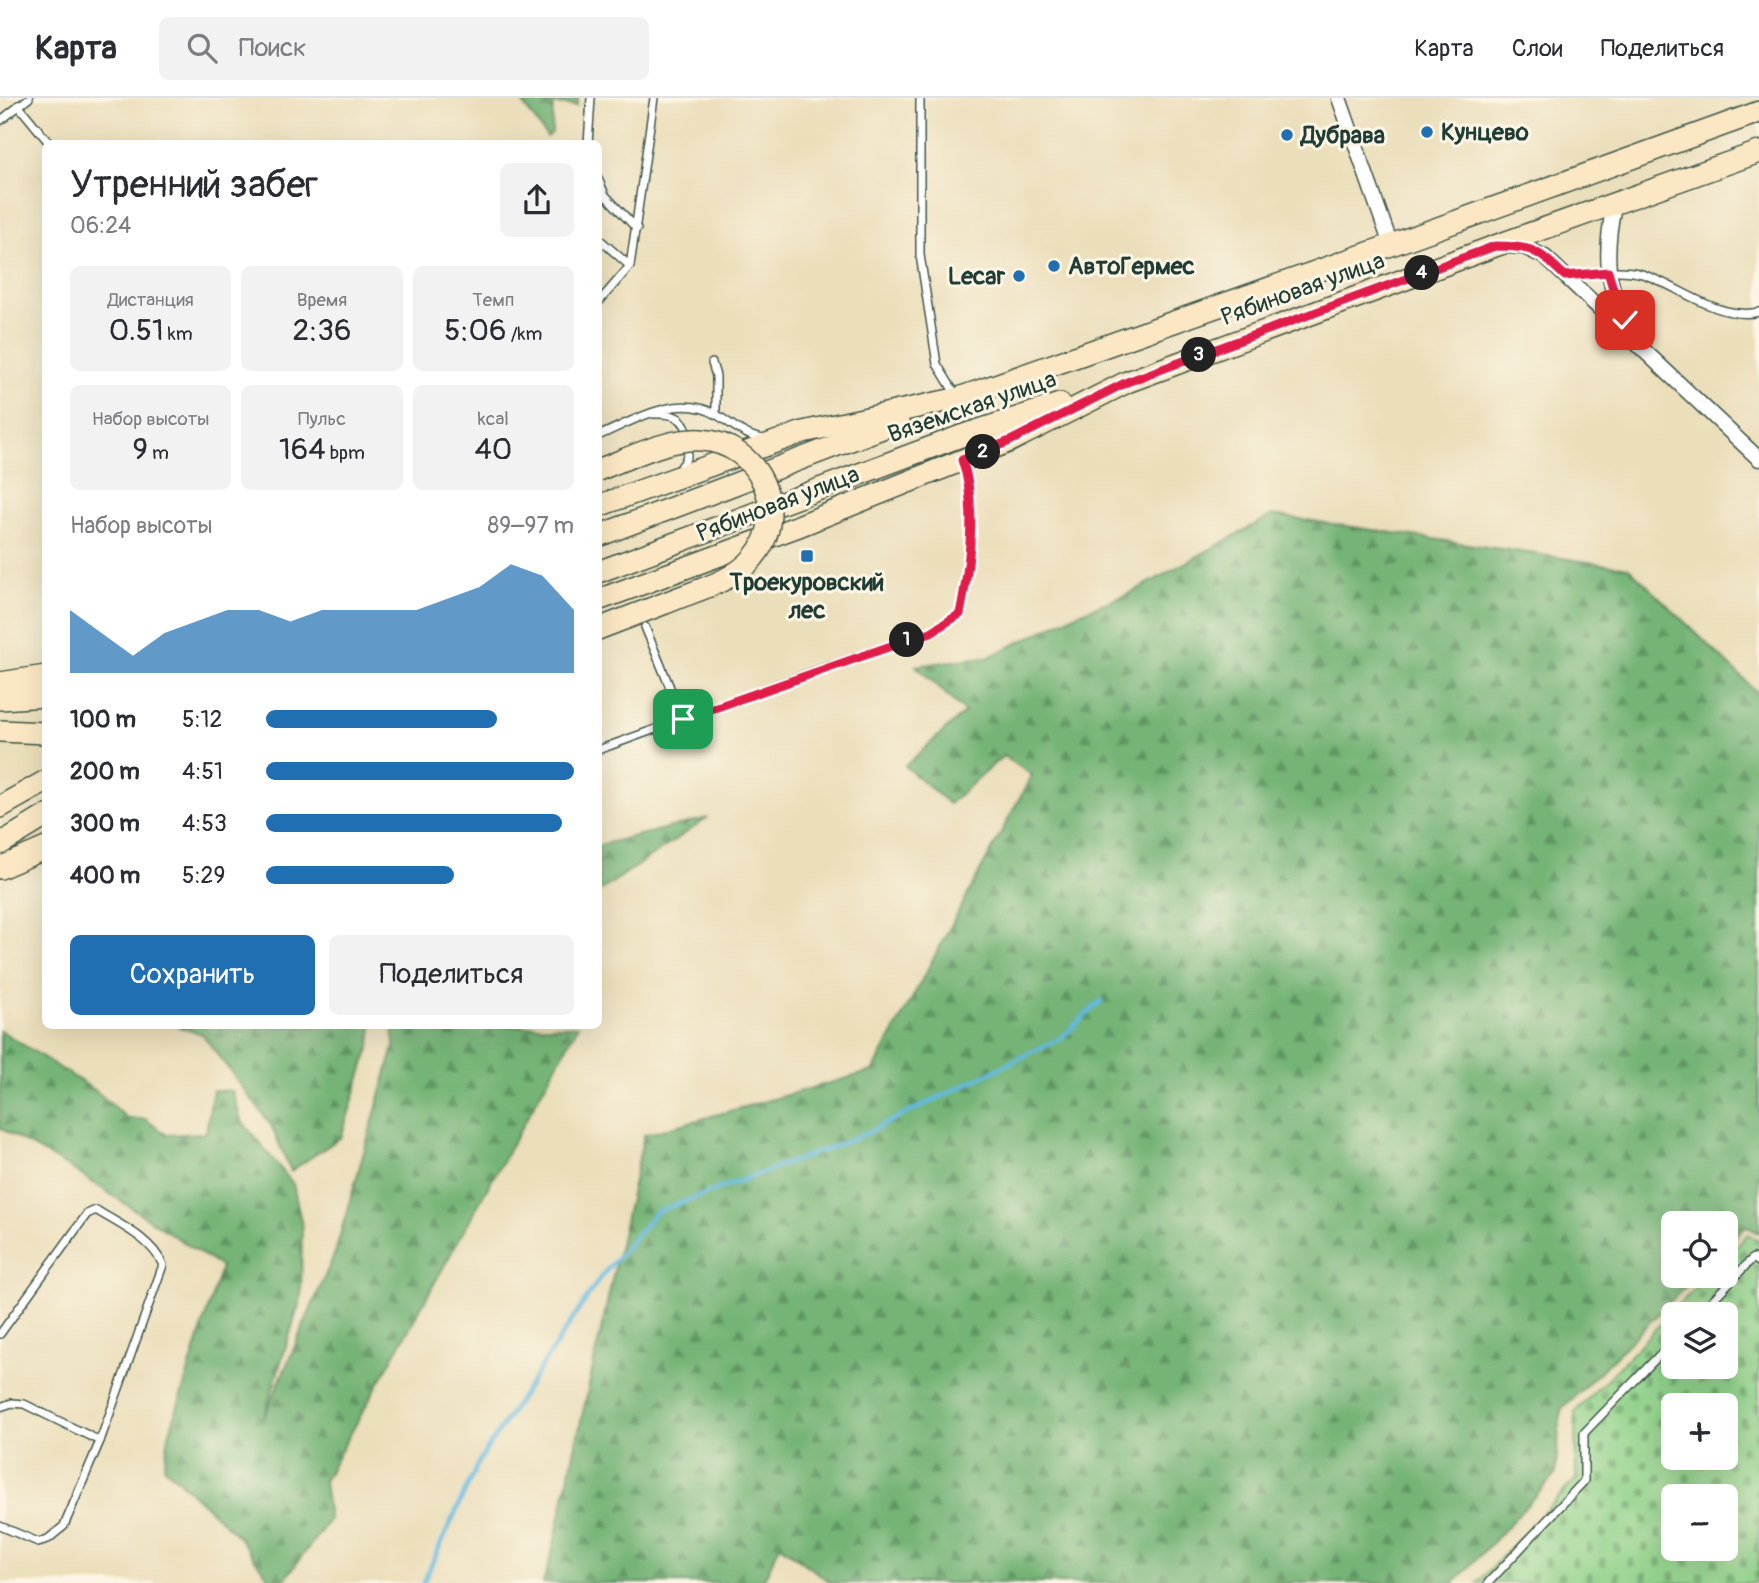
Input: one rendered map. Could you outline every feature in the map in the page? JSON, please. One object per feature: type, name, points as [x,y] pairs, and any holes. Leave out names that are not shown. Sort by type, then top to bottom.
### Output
[{"type":"main road","name":"Рябиновая улица","points":[[602,505],[803,432],[959,398],[1759,112]]},
{"type":"main road","name":"Рябиновая улица","points":[[602,599],[796,527],[1010,441],[1127,382],[1759,152]]},
{"type":"main road","name":"Вяземская улица","points":[[602,571],[961,436],[1127,382]]},
{"type":"main road","name":"Вяземская улица","points":[[602,534],[959,398]]},
{"type":"main road","points":[[602,469],[673,443],[710,441],[734,449],[753,465],[766,487],[770,511],[769,524],[761,547],[745,567],[735,574],[602,627]]},
{"type":"main road","points":[[0,683],[42,677]]},
{"type":"main road","points":[[0,699],[42,696]]},
{"type":"main road","points":[[0,731],[42,733]]},
{"type":"main road","points":[[0,807],[42,783]]},
{"type":"main road","points":[[0,844],[42,818]]},
{"type":"main road","points":[[0,868],[42,850]]},
{"type":"street","points":[[1339,98],[1391,245]]},
{"type":"street","points":[[1614,205],[1609,231],[1608,272],[1625,320],[1650,355]]},
{"type":"street","points":[[1495,246],[1517,246],[1534,250],[1759,459]]},
{"type":"lane","points":[[0,121],[29,98]]},
{"type":"lane","points":[[588,140],[592,98]]},
{"type":"lane","points":[[602,299],[631,266],[654,98]]},
{"type":"lane","points":[[920,98],[920,255],[937,364],[959,398]]},
{"type":"lane","points":[[18,105],[47,140]]},
{"type":"lane","points":[[602,186],[606,195],[637,229]]},
{"type":"lane","points":[[602,241],[631,266]]},
{"type":"lane","points":[[1565,276],[1627,271],[1643,275],[1720,309],[1735,313],[1759,312]]},
{"type":"lane","points":[[712,363],[716,376],[716,414]]},
{"type":"lane","points":[[602,434],[667,407],[682,405],[704,408],[759,439],[774,439],[803,432]]},
{"type":"lane","points":[[648,414],[679,418],[688,438],[689,450],[685,464],[666,481]]},
{"type":"lane","points":[[602,749],[931,632],[960,614],[970,568],[970,487],[962,460]]},
{"type":"lane","points":[[645,627],[683,719]]},
{"type":"lane","points":[[0,1334],[87,1214],[96,1210],[137,1235],[159,1256],[163,1265],[100,1441],[64,1526],[48,1539],[38,1542],[0,1526]]},
{"type":"lane","points":[[1711,1302],[1753,1258],[1759,1262]]},
{"type":"lane","points":[[1488,1583],[1584,1482],[1584,1433],[1661,1353]]},
{"type":"lane","points":[[0,1407],[12,1403],[24,1404],[100,1441]]},
{"type":"green space","points":[[519,98],[578,98],[577,106],[553,104],[552,133],[547,137]]},
{"type":"green space","points":[[1272,515],[1629,568],[1759,694],[1759,1233],[1746,1226],[1738,1234],[1738,1211],[1661,1211],[1661,1288],[1684,1288],[1670,1302],[1661,1302],[1661,1311],[1561,1410],[1555,1475],[1454,1583],[831,1583],[780,1545],[762,1583],[543,1583],[552,1553],[644,1135],[873,1071],[1032,775],[1003,756],[949,804],[905,766],[965,712],[916,666],[991,656],[1079,613],[1131,593]]},
{"type":"green space","points":[[708,818],[602,889],[602,844]]},
{"type":"green space","points":[[186,1029],[372,1029],[370,1046],[341,1137],[291,1171],[271,1125],[202,1034]]},
{"type":"green space","points":[[393,1029],[576,1029],[324,1481],[329,1520],[282,1583],[273,1583],[237,1535],[164,1467],[169,1435],[221,1267],[77,1172],[0,1128],[0,1030],[96,1091],[128,1119],[145,1119],[167,1135],[206,1133],[213,1090],[232,1091],[241,1120],[293,1184],[302,1226],[301,1298],[263,1420],[335,1253],[394,1047]]},
{"type":"green space","points":[[1748,1234],[1759,1241],[1759,1583],[1477,1583],[1576,1479],[1575,1412],[1661,1323],[1661,1379],[1738,1379],[1738,1302],[1682,1302],[1695,1288],[1738,1288],[1738,1244]]},
{"type":"waterway","points":[[423,1583],[479,1461],[600,1278],[656,1212],[856,1138],[1061,1038],[1101,1001]]},
{"type":"place","name":"Кунцево","points":[[1427,132]]},
{"type":"place","name":"Дубрава","points":[[1287,135]]},
{"type":"place","name":"АвтоГермес","points":[[1054,266]]},
{"type":"place","name":"Lecar","points":[[1019,276]]},
{"type":"place","name":"Троекуровский лес","points":[[807,556]]},
{"type":"route","points":[[683,719],[931,632],[960,614],[970,568],[970,487],[962,460],[1010,441],[1127,382],[1495,246],[1517,246],[1534,250],[1565,276],[1608,272],[1625,320]]}]
